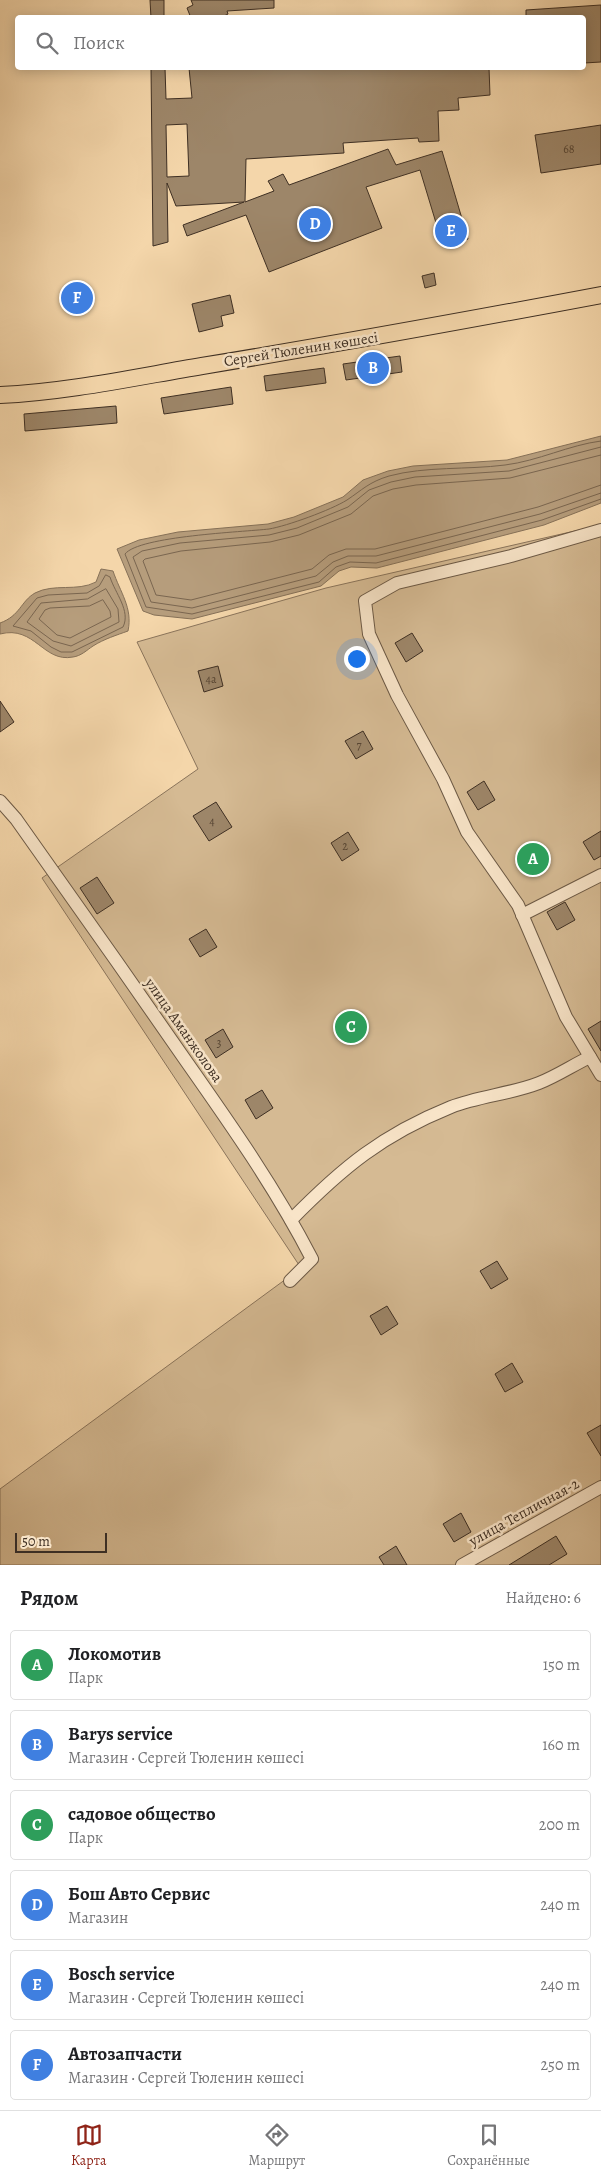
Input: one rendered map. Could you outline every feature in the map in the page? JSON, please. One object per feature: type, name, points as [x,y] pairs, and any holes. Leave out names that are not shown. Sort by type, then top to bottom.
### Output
[{"type":"main road","name":"Сергей Тюленин көшесі","points":[[0,394],[55,388],[426,329],[601,295]]},
{"type":"street","points":[[601,530],[511,556],[397,583],[365,601],[369,634],[397,696],[443,779],[467,832],[518,906],[566,1017],[601,1075]]},
{"type":"street","name":"улица Аманжолова","points":[[0,801],[16,819],[113,955],[233,1129],[291,1220],[312,1259],[290,1281]]},
{"type":"street","points":[[522,914],[601,875]]},
{"type":"street","points":[[291,1220],[326,1184],[360,1156],[399,1131],[452,1106],[539,1083],[590,1057]]},
{"type":"street","name":"улица Тепличная-2","points":[[462,1565],[601,1487]]},
{"type":"shaded area","points":[[601,525],[601,1565],[0,1565],[0,1489],[301,1268],[42,878],[198,769],[137,642],[326,588]]},
{"type":"water","points":[[601,436],[601,503],[544,525],[377,568],[351,567],[339,571],[321,586],[192,619],[154,615],[143,611],[117,549],[139,540],[178,532],[268,524],[294,517],[343,497],[363,480],[388,471],[413,466],[507,460]]},
{"type":"water","points":[[101,569],[113,571],[129,615],[128,631],[110,637],[84,653],[73,657],[54,655],[22,635],[12,633],[0,634],[0,623],[16,613],[30,596],[50,588],[89,585],[96,582]]},
{"type":"building","points":[[150,0],[164,0],[164,15],[151,15]]},
{"type":"building","points":[[191,0],[274,0],[274,8],[227,11],[228,14],[226,15],[190,15],[187,8],[193,5]]},
{"type":"building","points":[[601,5],[601,62],[586,63],[586,15],[526,15],[526,10]]},
{"type":"building","points":[[151,70],[165,70],[166,99],[192,98],[189,70],[489,70],[490,95],[458,98],[459,110],[438,111],[439,141],[419,142],[418,138],[343,143],[344,153],[246,159],[245,202],[274,191],[268,181],[283,174],[289,185],[388,149],[396,165],[442,151],[468,239],[443,246],[420,170],[366,187],[382,228],[269,272],[246,215],[187,236],[183,225],[244,202],[176,206],[167,183],[168,242],[153,246]],"holes":[[[187,124],[189,176],[167,177],[166,125]]]},
{"type":"building","points":[[601,125],[601,164],[541,173],[535,135]]},
{"type":"building","points":[[434,273],[436,285],[425,288],[422,276]]},
{"type":"building","points":[[230,295],[234,313],[221,316],[223,326],[199,332],[192,304]]},
{"type":"building","points":[[400,356],[402,372],[346,380],[343,364]]},
{"type":"building","points":[[324,368],[326,383],[266,391],[264,376]]},
{"type":"building","points":[[231,387],[233,404],[164,414],[161,398]]},
{"type":"building","points":[[116,406],[117,423],[25,431],[24,414]]},
{"type":"building","points":[[412,633],[423,651],[406,662],[395,643]]},
{"type":"building","points":[[218,666],[223,686],[204,692],[198,671]]},
{"type":"building","points":[[0,701],[14,722],[0,732]]},
{"type":"building","points":[[363,731],[373,749],[356,759],[345,741]]},
{"type":"building","points":[[484,781],[495,800],[478,810],[467,792]]},
{"type":"building","points":[[216,802],[232,827],[209,841],[193,816]]},
{"type":"building","points":[[601,831],[601,856],[594,860],[583,842]]},
{"type":"building","points":[[348,832],[359,850],[342,861],[331,843]]},
{"type":"building","points":[[97,877],[114,903],[97,914],[80,888]]},
{"type":"building","points":[[565,902],[575,920],[557,930],[547,912]]},
{"type":"building","points":[[206,929],[217,947],[200,957],[189,939]]},
{"type":"building","points":[[601,1021],[601,1051],[588,1029]]},
{"type":"building","points":[[223,1029],[233,1047],[216,1058],[205,1040]]},
{"type":"building","points":[[262,1090],[273,1108],[256,1119],[245,1100]]},
{"type":"building","points":[[497,1261],[508,1279],[491,1289],[480,1271]]},
{"type":"building","points":[[387,1306],[398,1324],[381,1335],[370,1316]]},
{"type":"building","points":[[512,1363],[523,1382],[505,1392],[495,1374]]},
{"type":"building","points":[[601,1425],[601,1456],[587,1433]]},
{"type":"building","points":[[461,1513],[471,1532],[454,1542],[443,1524]]},
{"type":"building","points":[[556,1536],[567,1554],[549,1565],[509,1565]]},
{"type":"building","points":[[396,1546],[407,1565],[384,1565],[379,1557]]},
{"type":"place","name":"Бош Авто Сервис","points":[[315,224]]},
{"type":"place","name":"Bosch service","points":[[451,231]]},
{"type":"place","name":"Автозапчасти","points":[[77,298]]},
{"type":"place","name":"Barys service","points":[[373,368]]},
{"type":"place","name":"Локомотив","points":[[533,859]]},
{"type":"place","name":"садовое общество","points":[[351,1027]]}]
